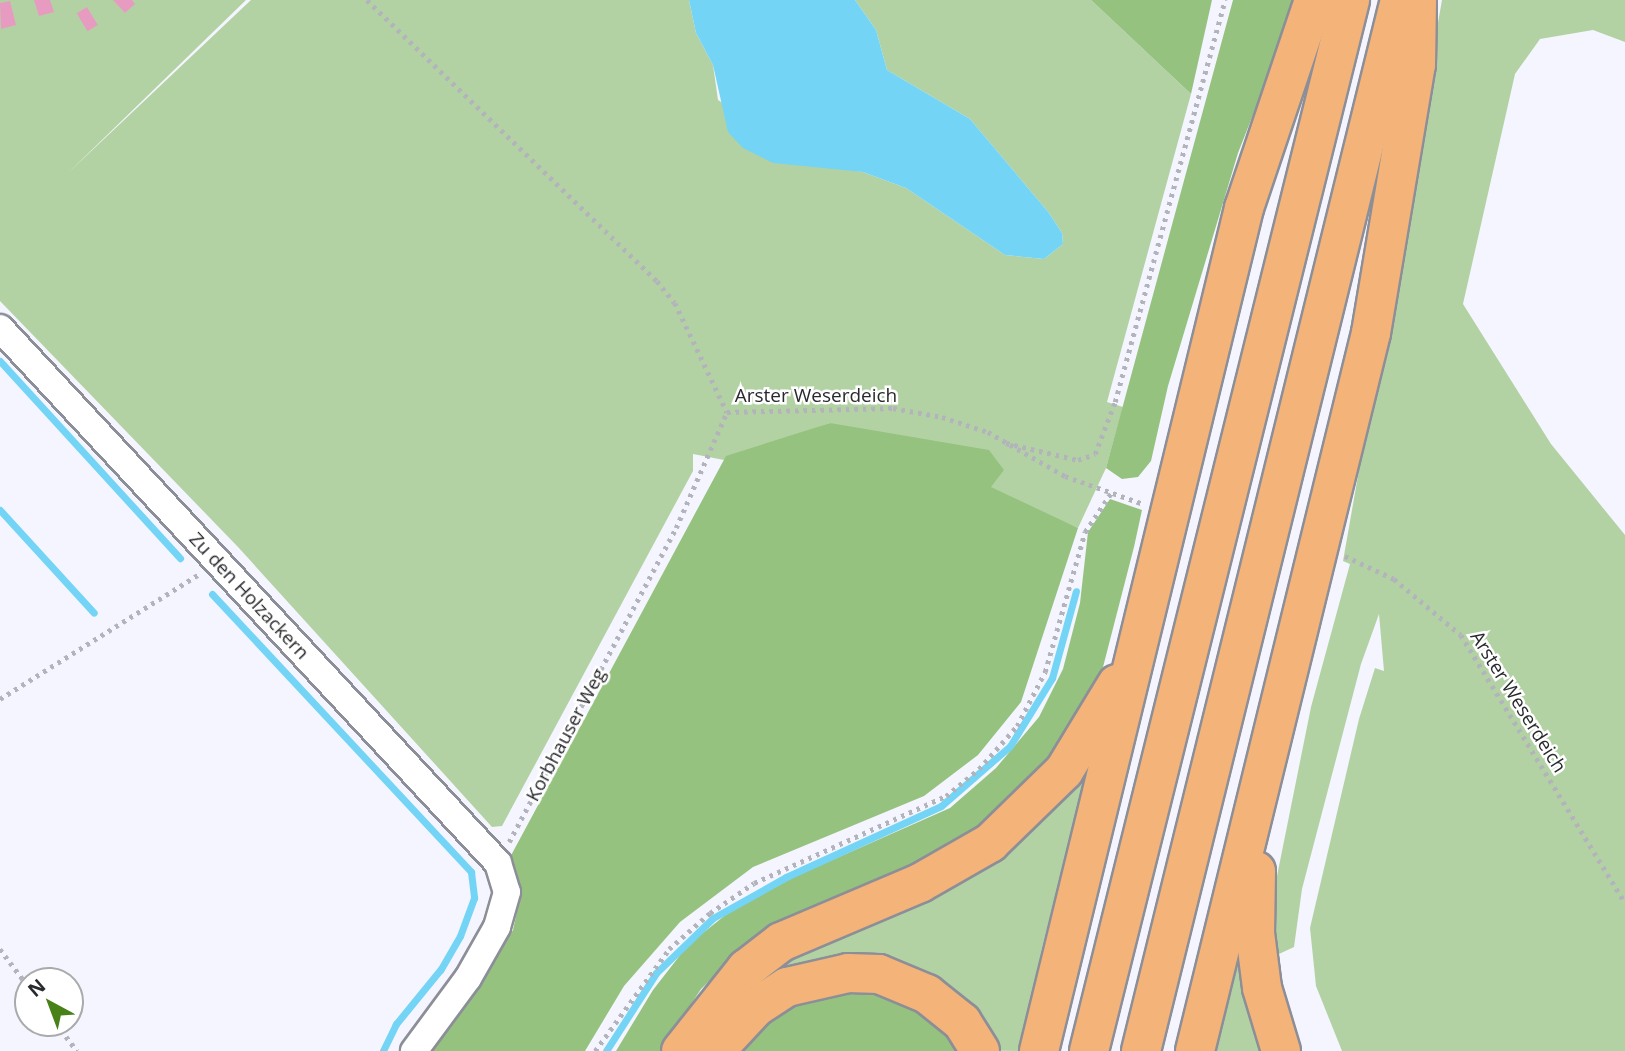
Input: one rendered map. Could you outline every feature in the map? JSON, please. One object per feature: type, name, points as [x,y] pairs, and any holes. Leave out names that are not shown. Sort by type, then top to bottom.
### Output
[{"type":"highway","points":[[1039,1051],[1244,208],[1314,0]]},
{"type":"highway","points":[[1089,1051],[1350,0]]},
{"type":"highway","points":[[1142,1051],[1400,0]]},
{"type":"highway","points":[[1195,1051],[1371,333],[1416,65],[1418,0]]},
{"type":"highway","points":[[681,1051],[746,969],[781,942],[920,883],[990,843],[1064,771],[1137,649]]},
{"type":"highway","points":[[1255,809],[1255,933],[1262,988],[1281,1051]]},
{"type":"highway","points":[[715,1051],[756,1007],[787,987],[848,973],[879,974],[928,994],[962,1022],[980,1051]]},
{"type":"lane","name":"Zu den Holzackern","points":[[0,328],[498,863]]},
{"type":"lane","points":[[414,1051],[468,978],[497,928],[507,892],[498,863]]},
{"type":"path","name":"Arster Weserdeich","points":[[367,0],[657,281],[675,303],[727,412],[893,408],[942,417],[1006,443],[1065,476],[1143,504]]},
{"type":"path","points":[[1006,443],[1078,460],[1095,454],[1115,401],[1225,0]]},
{"type":"path","name":"Korbhauser Weg","points":[[498,863],[676,528],[727,412]]},
{"type":"path","points":[[595,1051],[631,994],[669,949],[710,913],[754,883],[946,796],[979,769],[1017,726],[1045,672],[1085,533],[1111,493]]},
{"type":"path","name":"Arster Weserdeich","points":[[1345,556],[1394,579],[1461,635],[1625,903]]},
{"type":"path","points":[[0,699],[218,563]]},
{"type":"path","points":[[0,949],[14,968]]},
{"type":"path","points":[[66,1037],[77,1051]]},
{"type":"green space","points":[[0,0],[246,0],[67,174],[251,0],[689,0],[696,33],[713,65],[718,100],[819,165],[863,172],[906,188],[1005,255],[1044,259],[1063,244],[1062,233],[1049,213],[970,119],[887,70],[876,30],[855,0],[1091,0],[1191,94],[1107,402],[1123,407],[1106,468],[1078,528],[830,423],[724,460],[693,454],[693,471],[502,826],[492,827],[238,547],[0,301]]},
{"type":"green space","points":[[1091,0],[1212,0],[1191,94]]},
{"type":"green space","points":[[1233,0],[1298,0],[1238,153],[1168,386],[1151,461],[1138,477],[1122,479],[1106,468]]},
{"type":"green space","points":[[1442,0],[1625,0],[1625,42],[1593,30],[1540,39],[1515,74],[1463,304],[1551,444],[1625,535],[1625,1051],[1342,1051],[1316,986],[1310,928],[1359,719],[1375,668],[1384,671],[1379,614],[1361,664],[1302,889],[1294,947],[1279,954],[1271,942],[1277,876],[1311,707],[1350,564],[1343,561]]},
{"type":"green space","points":[[830,423],[989,450],[1004,470],[991,487],[1078,528],[1021,702],[978,755],[924,796],[753,867],[680,922],[624,986],[585,1051],[431,1051],[513,930],[522,889],[508,861],[726,456]]},
{"type":"green space","points":[[1110,499],[1142,510],[1134,547],[1102,671],[1074,731],[1040,778],[956,847],[779,923],[735,956],[701,989],[660,1051],[616,1051],[653,990],[688,945],[728,913],[796,876],[950,808],[996,768],[1039,717],[1063,669],[1080,603],[1088,532]]},
{"type":"green space","points":[[1098,739],[1083,816],[1073,827],[1043,944],[1033,988],[1039,993],[1025,1051],[694,1047],[806,940]]},
{"type":"green space","points":[[1238,912],[1267,1051],[1204,1051]]},
{"type":"green space","points":[[839,984],[886,995],[934,1015],[959,1051],[736,1051],[753,1029],[796,998]]},
{"type":"water","points":[[689,0],[855,0],[876,30],[887,70],[970,119],[1049,213],[1062,233],[1063,244],[1044,259],[1005,255],[906,188],[863,172],[773,163],[743,148],[728,132],[713,65],[696,33]]},
{"type":"building","points":[[34,0],[50,0],[54,12],[39,16]]},
{"type":"building","points":[[113,0],[132,0],[135,4],[125,13]]},
{"type":"building","points":[[10,1],[16,25],[1,29],[0,3]]},
{"type":"building","points":[[87,7],[98,25],[88,31],[77,13]]},
{"type":"waterway","points":[[0,361],[180,558]]},
{"type":"waterway","points":[[0,510],[94,613]]},
{"type":"waterway","points":[[606,1051],[656,973],[713,918],[786,877],[941,806],[1010,746],[1052,678],[1076,591]]},
{"type":"waterway","points":[[212,594],[471,872],[474,898],[460,936],[440,970],[396,1024],[383,1051]]}]
